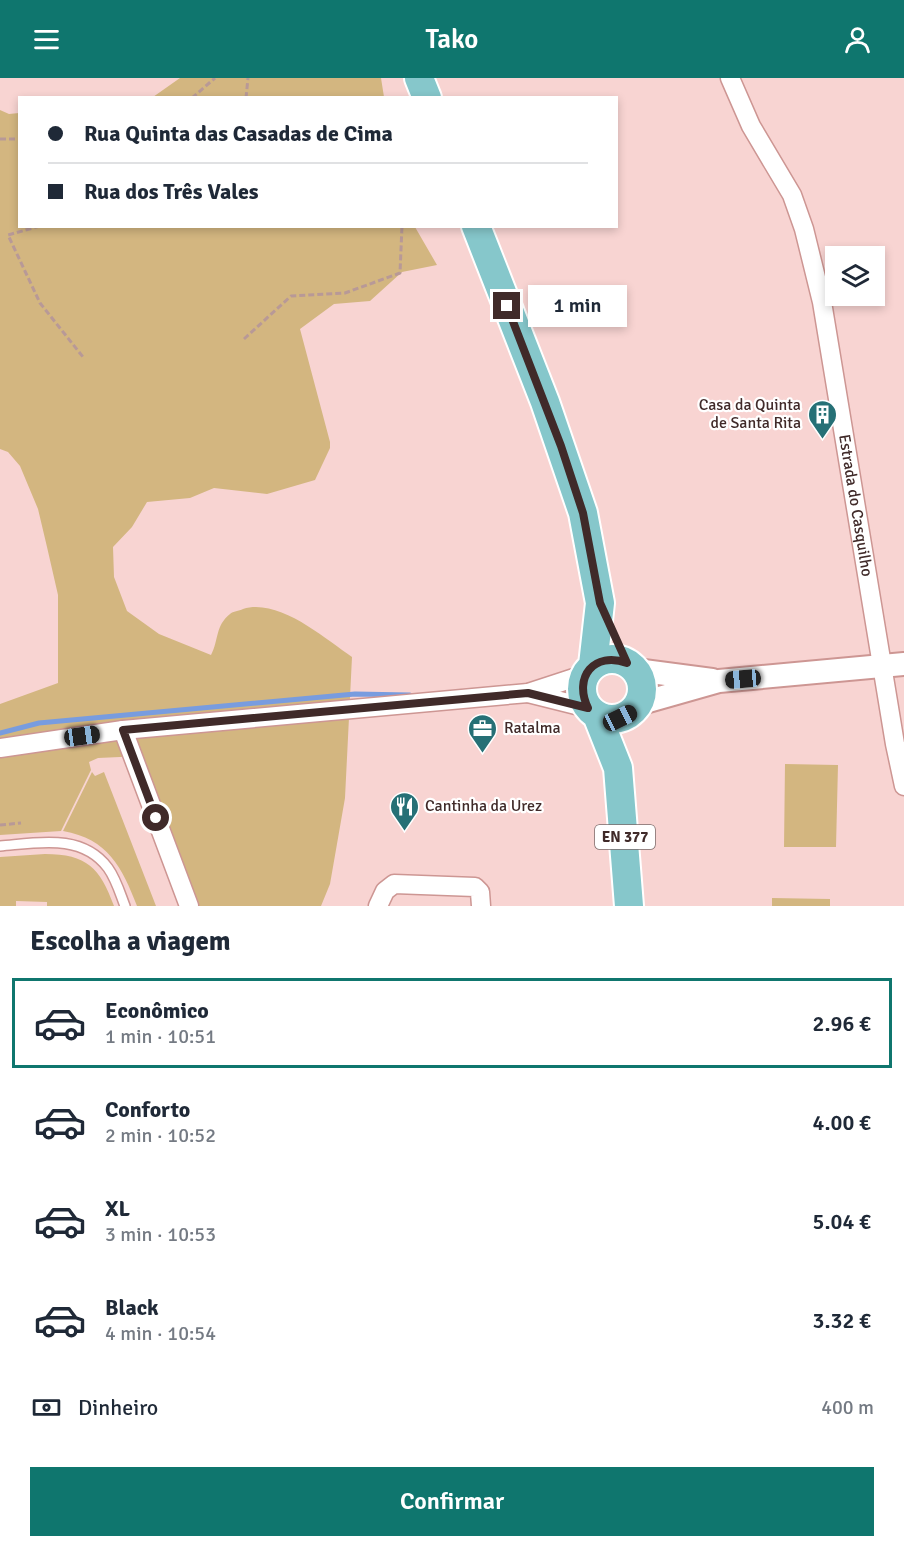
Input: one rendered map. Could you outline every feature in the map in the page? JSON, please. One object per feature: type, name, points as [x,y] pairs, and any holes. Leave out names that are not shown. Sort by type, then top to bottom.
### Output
[{"type":"main road","points":[[419,78],[426,96]]},
{"type":"main road","name":"EN 377","points":[[477,228],[545,402],[577,494],[592,554],[600,603],[631,667],[641,681],[642,693],[634,708],[618,768]]},
{"type":"main road","name":"EN 377","points":[[600,603],[590,670],[582,685],[583,697],[592,711],[618,768],[630,906]]},
{"type":"main road","points":[[590,670],[604,660],[616,659],[631,667]]},
{"type":"main road","points":[[592,711],[608,719],[620,718],[634,708]]},
{"type":"street","name":"Estrada do Casquilho","points":[[730,78],[751,126],[792,195],[804,229],[822,302],[893,665],[895,744],[904,786]]},
{"type":"street","points":[[634,708],[719,681],[893,665]]},
{"type":"street","points":[[631,667],[719,681]]},
{"type":"street","points":[[0,748],[123,730],[528,693],[590,670]]},
{"type":"street","points":[[528,693],[592,711]]},
{"type":"street","points":[[123,730],[189,906]]},
{"type":"street","points":[[378,906],[385,891],[394,884],[475,887],[480,892],[481,906]]},
{"type":"lane","points":[[0,846],[49,842],[77,845],[96,856],[108,867],[125,906]]},
{"type":"path","points":[[194,96],[215,78]]},
{"type":"path","points":[[246,96],[248,78]]},
{"type":"path","points":[[0,139],[18,139]]},
{"type":"path","points":[[32,228],[8,234],[40,303],[82,357]]},
{"type":"path","points":[[244,339],[291,296],[345,293],[400,273],[402,228]]},
{"type":"path","points":[[0,825],[21,823]]},
{"type":"shaded area","points":[[180,78],[381,78],[384,96],[154,96]]},
{"type":"shaded area","points":[[0,110],[9,114],[18,113],[18,228],[416,228],[437,265],[402,272],[370,301],[334,304],[300,329],[330,442],[330,448],[315,480],[267,494],[214,488],[190,498],[147,502],[132,527],[113,547],[114,577],[127,611],[159,634],[211,655],[225,619],[231,613],[257,607],[286,614],[352,657],[345,798],[330,884],[321,906],[197,906],[142,756],[98,758],[89,762],[91,770],[61,831],[0,835],[0,704],[58,683],[58,595],[38,509],[20,466],[8,452],[0,449]]},
{"type":"shaded area","points":[[785,764],[838,765],[836,847],[784,847]]},
{"type":"shaded area","points":[[92,772],[95,776],[104,772],[156,906],[137,906],[119,867],[111,857],[91,841],[63,831]]},
{"type":"shaded area","points":[[45,854],[72,857],[90,866],[103,882],[114,906],[47,906],[47,902],[16,901],[16,906],[0,906],[0,857]]},
{"type":"shaded area","points":[[772,898],[830,899],[830,906],[772,906]]},
{"type":"waterway","points":[[0,733],[39,723],[355,694],[410,695]]},
{"type":"place","name":"Casa da Quinta de Santa Rita","points":[[822,440]]},
{"type":"place","name":"Ratalma","points":[[483,754]]},
{"type":"place","name":"Cantinha da Urez","points":[[404,832]]},
{"type":"route","points":[[156,818],[123,730],[528,693],[588,708],[583,697],[582,685],[593,665],[604,660],[616,659],[627,663],[600,603],[583,513],[561,446],[507,306]]}]
